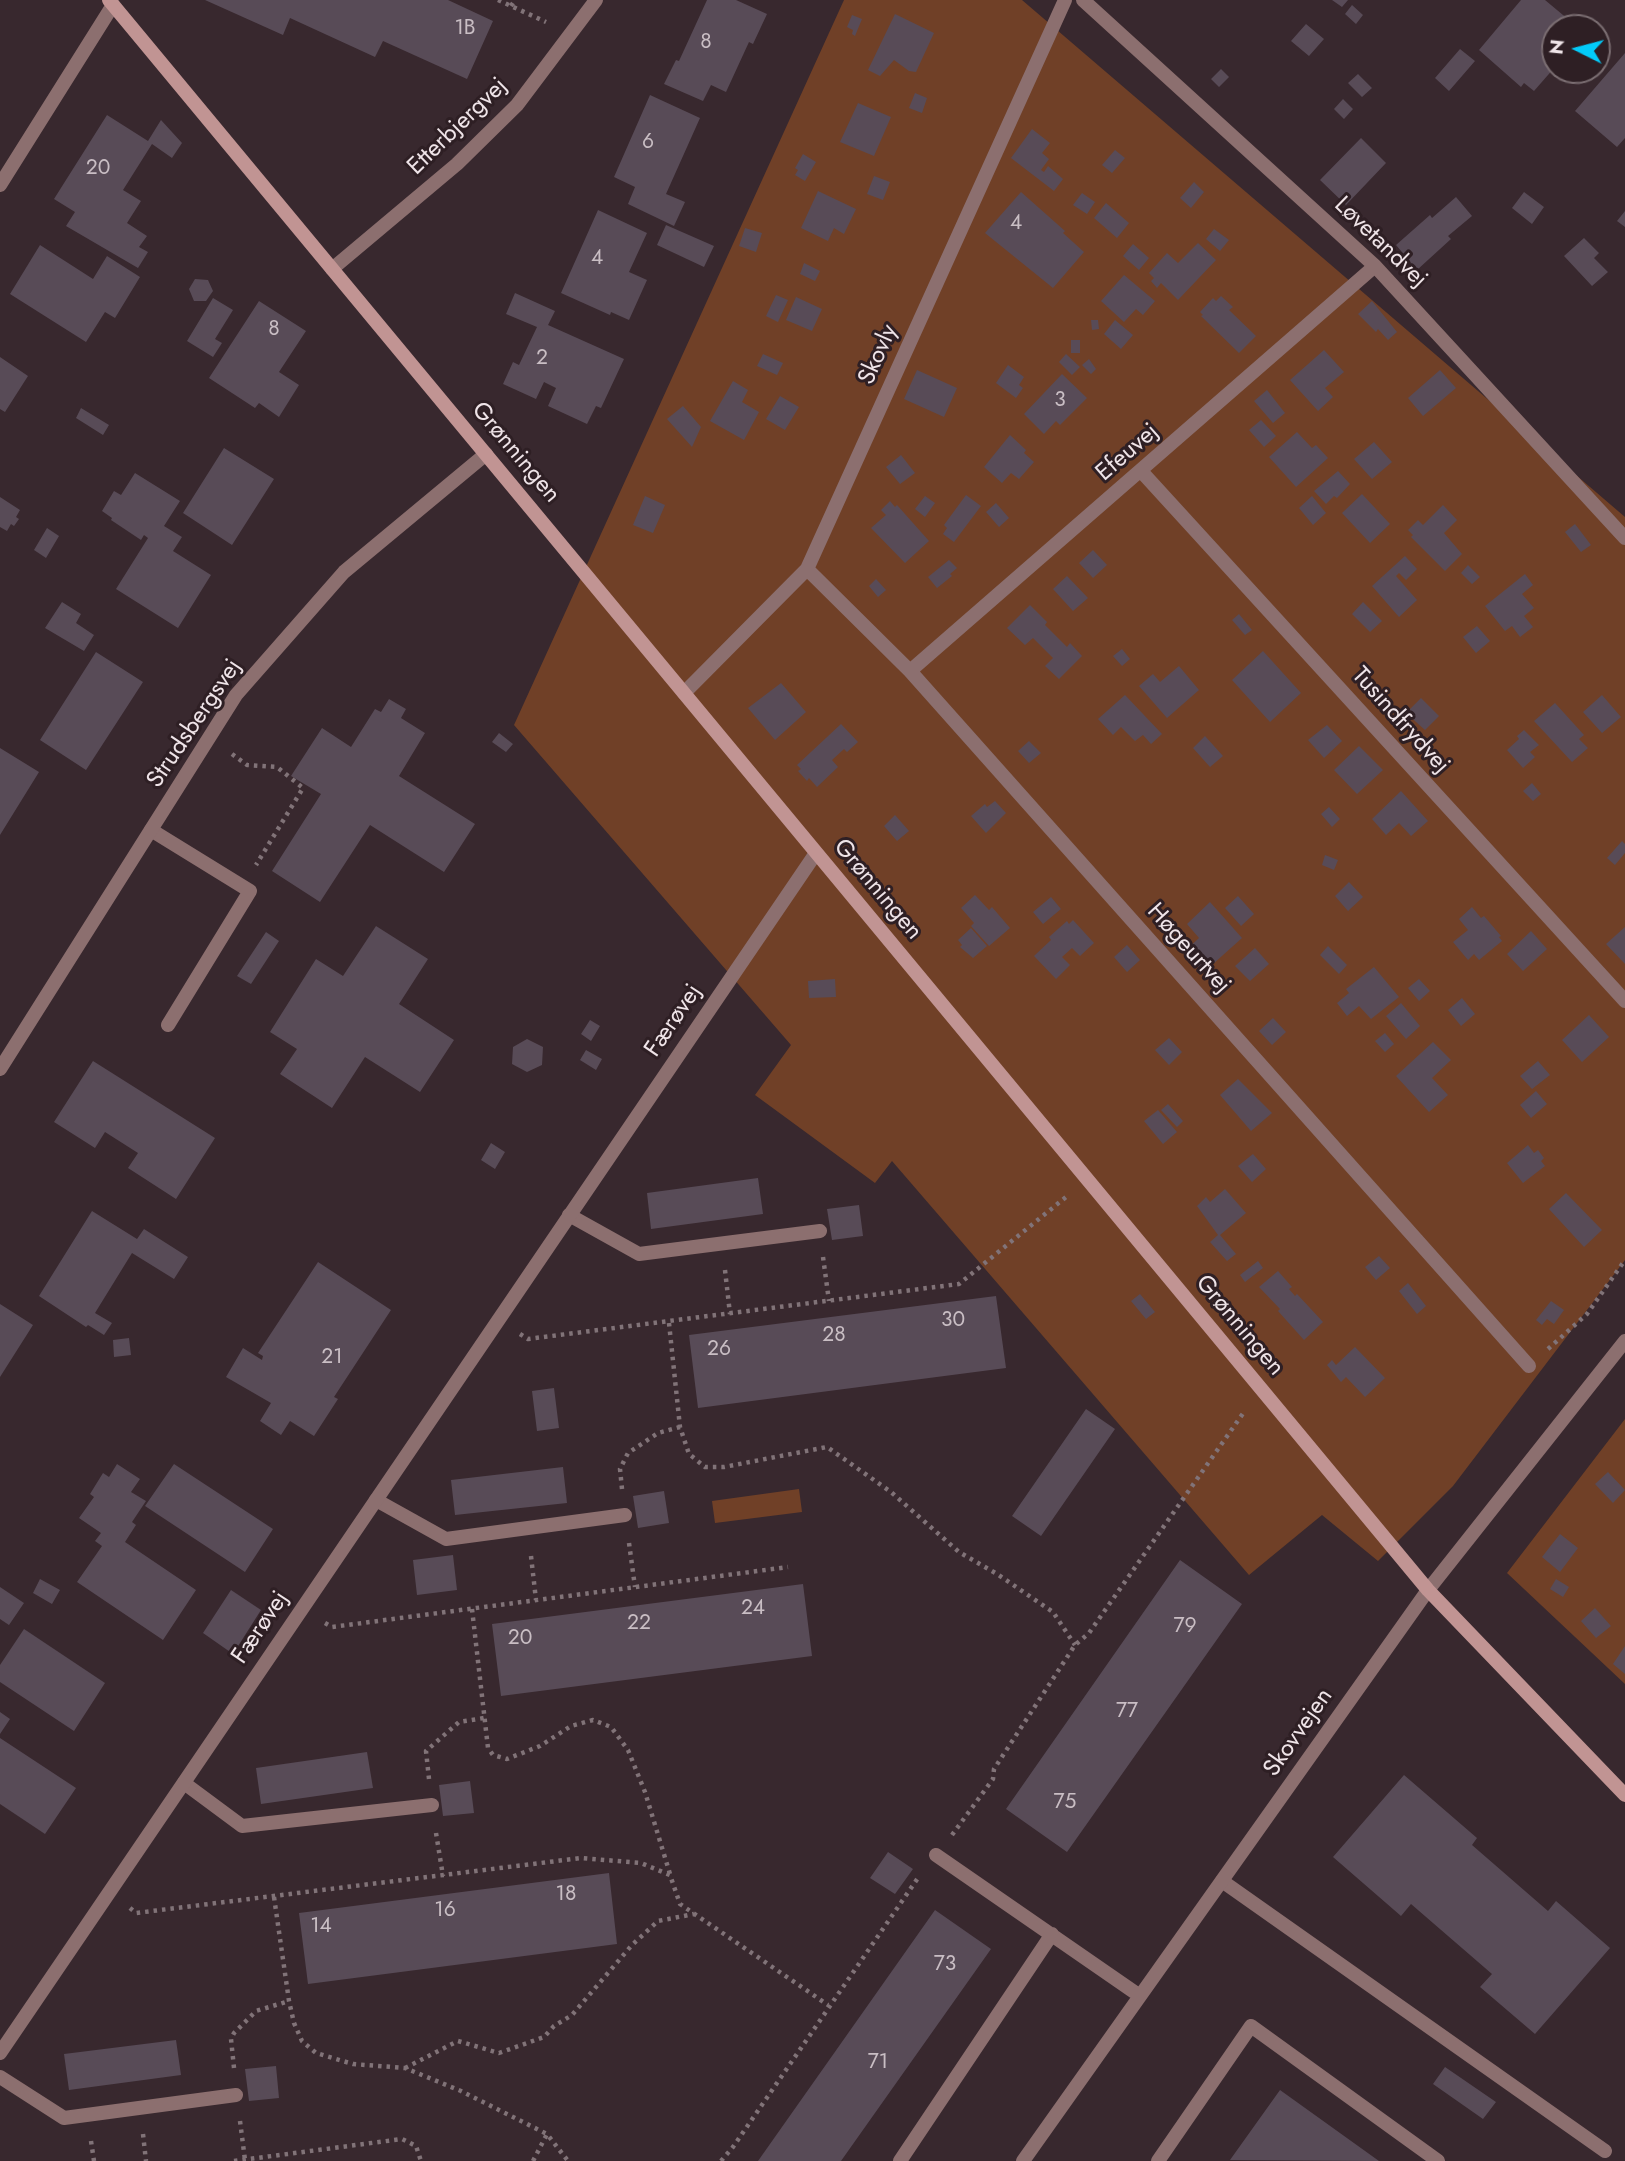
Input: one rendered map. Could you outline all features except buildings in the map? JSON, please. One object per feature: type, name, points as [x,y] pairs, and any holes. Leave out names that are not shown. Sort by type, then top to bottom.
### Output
[{"type":"main road","name":"Grønningen","points":[[111,3],[1428,1590],[1625,1795]]},
{"type":"street","name":"Etterbjergvej","points":[[332,268],[457,164],[517,105],[596,0]]},
{"type":"street","name":"Skovly","points":[[684,693],[807,569],[1065,0]]},
{"type":"street","name":"Løvetandvej","points":[[1083,0],[1375,266],[1625,538]]},
{"type":"street","points":[[0,185],[111,3]]},
{"type":"street","name":"Efeuvej","points":[[909,671],[1375,266]]},
{"type":"street","name":"Strudsbergsvej","points":[[0,1069],[236,695],[344,572],[486,454]]},
{"type":"street","name":"Tusindfrydvej","points":[[1142,471],[1625,1001]]},
{"type":"street","name":"Høgeurtvej","points":[[807,569],[909,671],[1529,1366]]},
{"type":"street","points":[[151,830],[250,891],[168,1025]]},
{"type":"street","name":"Færøvej","points":[[0,2053],[816,853]]},
{"type":"street","points":[[569,1215],[639,1254],[820,1231]]},
{"type":"street","name":"Skovvejen","points":[[1023,2161],[1428,1590],[1625,1341]]},
{"type":"street","points":[[376,1500],[446,1539],[625,1516]]},
{"type":"street","points":[[184,1783],[242,1826],[432,1805]]},
{"type":"street","points":[[936,1855],[1140,1996]]},
{"type":"street","points":[[1222,1881],[1605,2151]]},
{"type":"street","points":[[900,2161],[1052,1934]]},
{"type":"street","points":[[1158,2161],[1251,2026],[1438,2161]]},
{"type":"street","points":[[0,2077],[64,2118],[236,2095]]},
{"type":"path","points":[[498,0],[572,34]]},
{"type":"path","points":[[511,6],[516,0]]},
{"type":"path","points":[[209,737],[247,765],[278,767],[303,788],[242,886]]},
{"type":"path","points":[[498,1320],[528,1339],[959,1284],[1088,1180]]},
{"type":"path","points":[[820,1231],[828,1301]]},
{"type":"path","points":[[721,1244],[730,1314]]},
{"type":"path","points":[[1529,1366],[1587,1314],[1625,1260]]},
{"type":"path","points":[[669,1322],[680,1427],[689,1454],[705,1466],[724,1468],[827,1447],[891,1492],[959,1552],[1053,1612],[1075,1645]]},
{"type":"path","points":[[721,2161],[828,2005],[993,1779],[994,1769],[1075,1645],[1089,1633],[1261,1389]]},
{"type":"path","points":[[527,1528],[536,1600]]},
{"type":"path","points":[[303,1607],[331,1627],[788,1567]]},
{"type":"path","points":[[472,1609],[488,1748],[493,1755],[507,1759],[540,1746],[571,1726],[593,1720],[611,1727],[628,1750],[645,1792],[680,1904],[828,2005]]},
{"type":"path","points":[[443,1875],[426,1751],[459,1722],[484,1718]]},
{"type":"path","points":[[110,1892],[136,1913],[581,1858],[640,1863],[670,1875]]},
{"type":"path","points":[[274,1897],[289,2001],[302,2042],[316,2053],[354,2064],[405,2068],[461,2091],[547,2134],[568,2161]]},
{"type":"path","points":[[405,2068],[458,2041],[499,2053],[544,2037],[554,2026],[572,2015],[632,1945],[658,1921],[695,1914]]},
{"type":"path","points":[[245,2160],[231,2039],[256,2011],[289,2001]]},
{"type":"path","points":[[533,2161],[547,2134]]},
{"type":"path","points":[[234,2161],[402,2140],[416,2146],[421,2161]]},
{"type":"shaded area","points":[[844,0],[1022,0],[1625,517],[1625,1260],[1453,1486],[1378,1561],[1322,1515],[1249,1575],[892,1161],[875,1183],[755,1095],[791,1045],[514,725]]},
{"type":"shaded area","points":[[1625,1419],[1625,1684],[1507,1573]]},
{"type":"shaded area","points":[[799,1489],[802,1512],[715,1523],[712,1501]]}]
